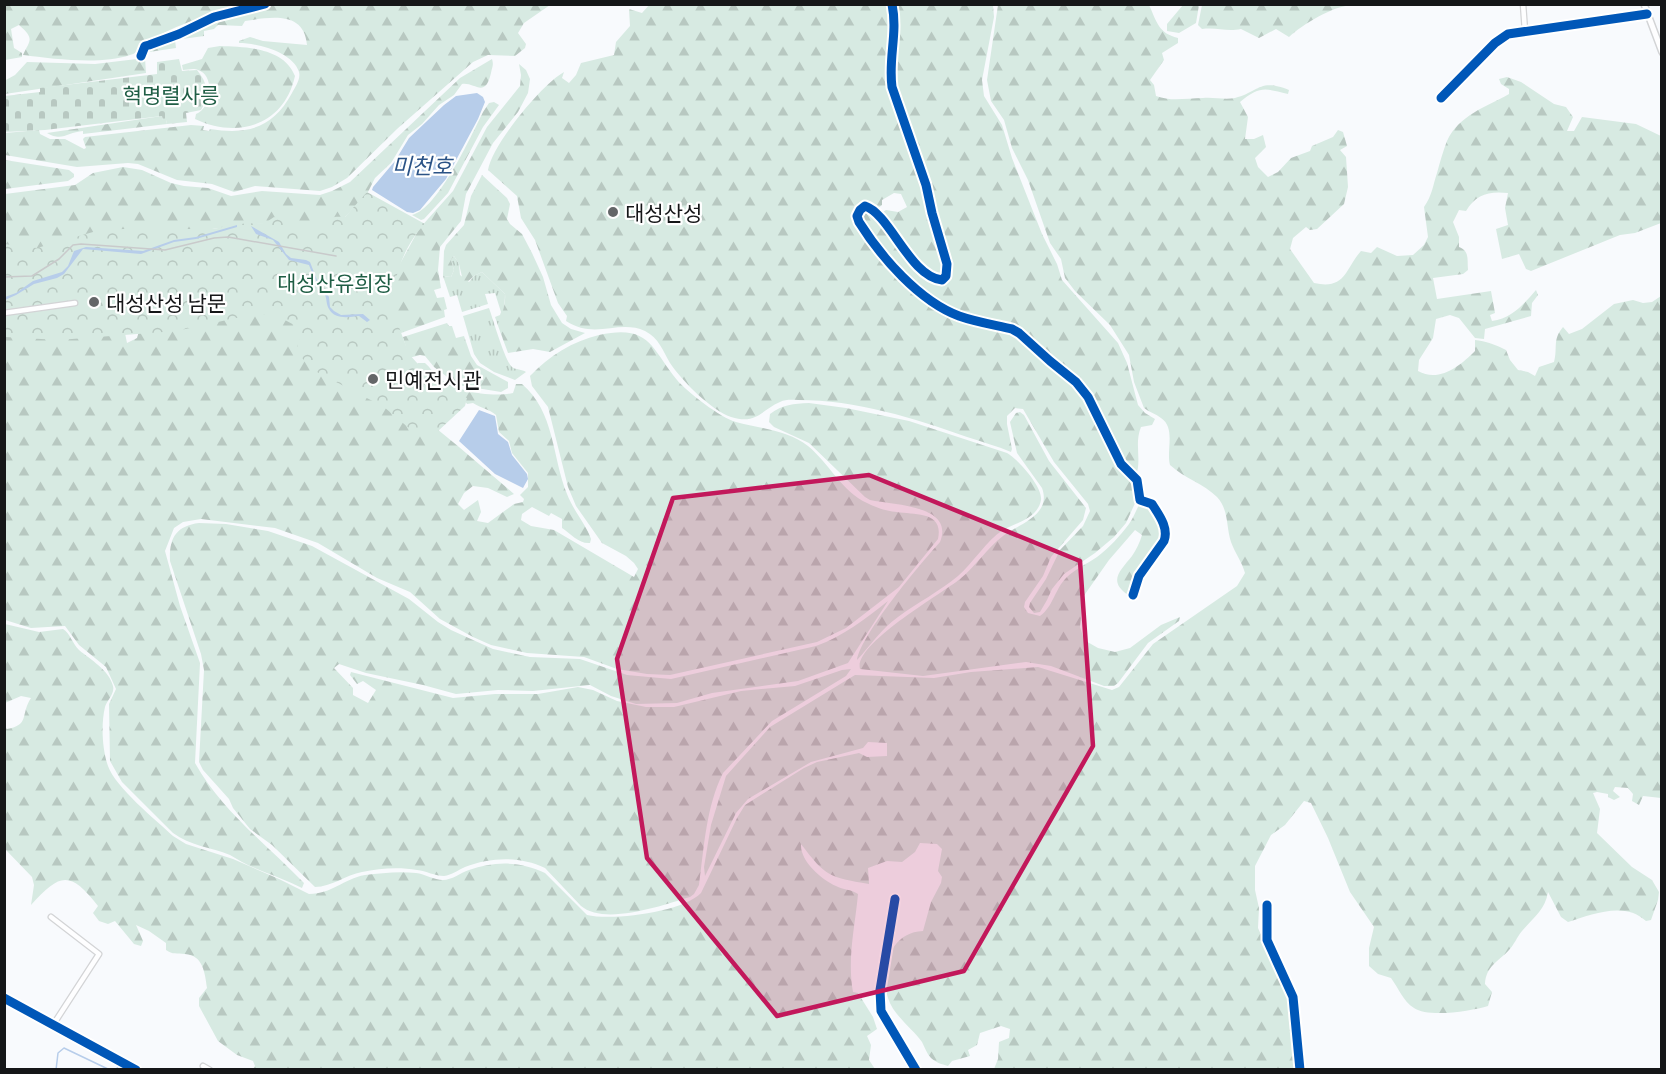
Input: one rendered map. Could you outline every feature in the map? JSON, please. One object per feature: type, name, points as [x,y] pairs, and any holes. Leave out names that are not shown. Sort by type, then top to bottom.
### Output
[{"type":"street","points":[[141,56],[145,46],[214,17],[265,4]]},
{"type":"street","points":[[892,4],[895,33],[890,75],[892,87],[926,184],[946,264],[946,276],[938,280],[928,274],[900,247],[872,208],[865,206],[860,210],[857,216],[859,222],[894,269],[927,297],[947,311],[1019,333],[1076,382],[1088,397],[1121,464],[1137,480],[1140,500],[1152,504],[1164,525],[1166,535],[1164,542],[1139,576],[1133,595]]},
{"type":"street","points":[[1523,4],[1524,31]]},
{"type":"street","points":[[1644,4],[1662,52]]},
{"type":"street","points":[[1441,98],[1495,43],[1508,34],[1647,14]]},
{"type":"street","points":[[4,313],[75,303]]},
{"type":"street","points":[[895,898],[880,990],[881,1011],[916,1070]]},
{"type":"street","points":[[1267,905],[1267,940],[1293,997],[1300,1070]]},
{"type":"street","points":[[51,917],[99,954],[53,1025]]},
{"type":"street","points":[[4,998],[136,1070]]},
{"type":"street","points":[[203,1066],[210,1070]]},
{"type":"highlighted area","points":[[869,475],[1080,561],[1093,746],[964,971],[777,1016],[647,858],[617,659],[673,498]]},
{"type":"green space","points":[[274,4],[550,5],[524,23],[518,33],[526,44],[525,48],[515,56],[488,55],[473,62],[397,129],[347,178],[320,191],[255,186],[234,192],[212,184],[177,180],[138,164],[77,167],[5,155],[5,133],[39,130],[40,134],[50,139],[65,139],[84,149],[86,148],[83,139],[85,137],[191,125],[204,126],[203,130],[209,131],[210,129],[236,131],[268,121],[285,105],[297,83],[299,72],[290,59],[282,54],[264,47],[239,43],[239,41],[250,37],[263,41],[307,45],[305,34],[293,21],[266,18],[245,21],[242,26],[218,25],[214,29],[204,31],[204,36],[175,40],[176,48],[149,52],[146,49],[213,19]]},
{"type":"green space","points":[[650,4],[890,5],[890,87],[899,120],[923,184],[933,232],[943,256],[946,271],[939,278],[932,274],[906,249],[886,220],[883,212],[886,210],[898,212],[907,207],[901,194],[894,193],[882,200],[882,205],[877,209],[868,204],[858,206],[855,216],[862,232],[878,252],[946,313],[1012,332],[1078,386],[1117,462],[1134,480],[1136,501],[1126,523],[1095,553],[1064,574],[1052,589],[1040,612],[1034,613],[1029,607],[1030,603],[1046,579],[1060,550],[1083,526],[1090,511],[1088,504],[1054,462],[1023,409],[1015,408],[1007,416],[1011,452],[906,417],[841,403],[787,400],[774,405],[758,416],[740,419],[723,413],[697,394],[675,370],[657,341],[645,331],[626,327],[587,329],[566,321],[567,316],[558,303],[535,240],[521,218],[517,196],[488,170],[498,146],[508,131],[543,89],[564,72],[562,78],[569,83],[576,75],[581,63],[614,55],[616,42],[630,26],[629,9],[642,13]]},
{"type":"green space","points":[[1202,4],[1371,5],[1344,6],[1327,12],[1310,21],[1289,37],[1276,29],[1259,38],[1241,29],[1202,29],[1198,25]]},
{"type":"green space","points":[[5,5],[253,5],[189,22],[149,41],[133,54],[105,60],[23,55],[30,40],[19,25],[11,29],[14,48],[22,53],[22,57],[5,60]]},
{"type":"green space","points":[[894,5],[993,5],[994,17],[982,80],[984,96],[1002,125],[1012,158],[1062,280],[1118,343],[1127,363],[1138,405],[1155,419],[1152,425],[1141,427],[1139,433],[1136,476],[1126,467],[1120,457],[1086,392],[1020,332],[949,309],[907,280],[867,232],[860,219],[862,210],[869,210],[918,268],[941,283],[947,280],[950,269],[893,81]]},
{"type":"green space","points":[[998,5],[1149,5],[1162,30],[1178,38],[1178,43],[1162,53],[1164,60],[1150,80],[1154,85],[1156,96],[1162,98],[1231,99],[1271,85],[1289,90],[1288,94],[1262,90],[1240,102],[1248,117],[1245,139],[1254,139],[1263,135],[1266,147],[1255,158],[1258,167],[1268,177],[1278,172],[1291,158],[1310,151],[1312,146],[1333,137],[1338,130],[1343,132],[1347,146],[1340,150],[1346,157],[1348,187],[1344,204],[1317,229],[1310,230],[1306,227],[1293,238],[1290,249],[1314,283],[1325,284],[1339,281],[1361,251],[1371,253],[1377,247],[1397,256],[1413,255],[1424,245],[1428,237],[1424,207],[1431,195],[1447,141],[1452,132],[1466,118],[1509,94],[1509,89],[1501,84],[1499,79],[1507,77],[1521,82],[1554,104],[1566,107],[1573,117],[1567,131],[1574,131],[1582,117],[1636,124],[1661,136],[1661,223],[1635,233],[1620,235],[1531,271],[1526,269],[1519,254],[1502,259],[1496,229],[1508,225],[1505,208],[1508,193],[1484,195],[1474,201],[1466,211],[1459,210],[1453,222],[1459,237],[1459,247],[1465,251],[1468,259],[1468,270],[1463,274],[1433,278],[1437,299],[1491,291],[1495,313],[1490,315],[1492,321],[1511,314],[1522,306],[1536,290],[1538,295],[1532,303],[1531,316],[1485,329],[1484,339],[1475,338],[1459,318],[1450,315],[1436,319],[1433,338],[1419,360],[1418,371],[1434,375],[1449,371],[1475,351],[1475,340],[1491,343],[1506,350],[1518,370],[1535,376],[1539,367],[1554,362],[1556,340],[1563,327],[1569,334],[1582,329],[1614,304],[1633,300],[1643,303],[1652,302],[1661,296],[1661,798],[1643,796],[1639,805],[1632,801],[1633,794],[1628,788],[1615,787],[1613,791],[1620,797],[1614,800],[1608,797],[1608,794],[1593,793],[1600,809],[1597,833],[1632,867],[1652,880],[1659,892],[1651,920],[1646,921],[1638,915],[1618,910],[1568,922],[1561,917],[1548,892],[1538,913],[1488,973],[1485,984],[1492,992],[1488,1006],[1450,1013],[1421,1011],[1407,1002],[1391,978],[1378,974],[1369,966],[1369,948],[1374,927],[1350,892],[1311,803],[1304,801],[1285,825],[1271,835],[1255,866],[1255,890],[1259,908],[1258,928],[1287,992],[1298,1052],[1297,1069],[994,1069],[998,1059],[999,1042],[1009,1038],[1010,1029],[1001,1026],[980,1033],[977,1045],[968,1050],[970,1056],[952,1061],[948,1066],[931,1058],[922,1042],[898,1016],[888,998],[885,976],[886,965],[895,945],[912,933],[923,931],[931,902],[941,883],[942,877],[938,871],[942,849],[937,844],[920,843],[915,852],[902,862],[887,861],[868,868],[869,884],[829,874],[801,844],[804,857],[818,874],[836,886],[858,894],[851,955],[851,980],[853,992],[858,993],[873,1017],[877,1029],[867,1036],[871,1045],[869,1060],[875,1069],[253,1069],[255,1066],[253,1061],[237,1055],[218,1041],[199,1006],[199,998],[207,988],[202,966],[196,958],[191,955],[168,952],[166,943],[136,925],[143,941],[141,946],[134,944],[115,921],[108,924],[99,921],[93,913],[98,906],[80,886],[72,881],[58,882],[41,894],[31,905],[34,885],[32,877],[5,849],[4,727],[7,729],[22,722],[31,698],[21,696],[5,703],[5,624],[39,632],[63,629],[79,650],[108,675],[113,689],[105,707],[103,744],[112,775],[137,803],[173,836],[186,844],[233,859],[309,894],[324,892],[365,875],[410,872],[446,880],[488,865],[517,864],[545,873],[587,915],[613,917],[664,910],[692,900],[701,893],[745,805],[804,768],[817,762],[859,753],[867,757],[887,756],[887,743],[868,742],[863,748],[811,762],[748,799],[736,813],[705,876],[704,867],[711,825],[726,776],[770,727],[855,675],[934,678],[971,672],[1038,667],[1112,690],[1119,687],[1153,644],[1237,586],[1245,573],[1231,542],[1221,502],[1212,492],[1170,465],[1169,433],[1166,422],[1144,408],[1134,382],[1129,355],[1110,325],[1065,278],[1061,259],[1050,243],[1028,180],[1012,148],[1004,120],[991,101],[987,80]]},
{"type":"green space","points":[[1183,5],[1199,5],[1196,23],[1179,33],[1167,31],[1167,24]]},
{"type":"green space","points":[[220,46],[263,51],[282,59],[290,66],[295,76],[289,93],[281,107],[270,117],[257,124],[227,128],[195,119],[196,114],[201,111],[208,99],[209,85],[203,73],[196,69],[183,70],[182,65],[202,59],[208,48]]},
{"type":"green space","points":[[145,58],[146,73],[5,94],[4,81],[15,75],[27,62],[95,64]]},
{"type":"green space","name":"혁명렬사릉","points":[[179,59],[182,71],[197,70],[207,90],[206,100],[201,110],[186,113],[187,122],[167,124],[162,116],[45,130],[5,132],[5,96],[40,92],[40,88],[157,74],[157,62]]},
{"type":"green space","points":[[492,59],[493,66],[486,85],[479,88],[462,84],[454,95],[439,105],[422,124],[408,135],[391,163],[375,178],[367,194],[345,217],[320,227],[300,228],[265,223],[36,249],[5,246],[5,194],[75,185],[93,173],[123,167],[142,170],[171,183],[208,188],[231,196],[262,191],[320,195],[332,191],[350,182],[460,78]]},
{"type":"green space","points":[[519,64],[526,70],[530,79],[528,93],[518,112],[493,143],[466,194],[461,221],[440,247],[438,270],[441,288],[434,290],[437,298],[444,297],[447,309],[444,310],[445,317],[401,333],[384,316],[396,271],[419,229],[453,191],[487,127],[520,86]]},
{"type":"green space","points":[[494,102],[499,105],[483,127],[448,193],[424,219],[421,220],[412,215],[422,210],[443,186],[483,112],[489,103]]},
{"type":"green space","points":[[162,116],[167,124],[83,134],[83,131],[61,137],[47,133]]},
{"type":"green space","points":[[5,160],[69,170],[74,177],[68,181],[5,189]]},
{"type":"green space","points":[[482,175],[507,198],[510,204],[507,219],[522,234],[543,277],[551,305],[562,323],[571,329],[585,333],[550,352],[533,349],[508,353],[500,324],[505,294],[482,272],[464,285],[459,264],[454,256],[451,260],[454,270],[451,277],[443,276],[446,245],[464,225],[471,196]]},
{"type":"green space","name":"대성산유희장","points":[[367,192],[425,224],[404,254],[390,303],[409,354],[442,391],[467,398],[465,406],[437,432],[424,433],[410,429],[384,407],[315,371],[296,352],[301,332],[298,327],[283,319],[259,313],[176,331],[59,340],[5,337],[4,244],[37,248],[100,230],[148,228],[156,225],[184,229],[214,229],[235,224],[265,223],[274,217],[295,223],[300,227],[319,226],[331,218],[345,217]]},
{"type":"green space","points":[[454,256],[459,264],[460,275],[469,282],[482,272],[505,294],[502,337],[495,317],[501,312],[495,293],[485,294],[488,304],[462,312],[457,295],[450,297],[443,276],[451,277],[454,270],[451,260]]},
{"type":"green space","points":[[489,308],[509,363],[512,367],[526,372],[515,380],[494,372],[480,363],[474,354],[463,316]]},
{"type":"green space","points":[[259,311],[282,317],[320,333],[514,494],[507,497],[488,488],[473,486],[464,493],[458,504],[464,510],[478,500],[481,512],[477,521],[488,523],[514,504],[523,502],[524,499],[520,495],[528,487],[528,473],[512,453],[509,441],[499,432],[496,415],[473,403],[467,404],[463,398],[443,393],[416,365],[425,363],[445,382],[463,390],[484,394],[513,393],[516,384],[522,384],[533,395],[547,421],[562,480],[589,534],[590,543],[582,542],[572,536],[562,528],[562,519],[551,513],[549,516],[532,507],[522,514],[521,520],[531,526],[554,530],[634,577],[638,569],[634,563],[602,543],[576,506],[568,487],[548,407],[532,386],[530,376],[545,362],[571,345],[599,335],[616,332],[629,333],[647,341],[682,385],[705,404],[730,420],[783,433],[808,446],[843,485],[858,498],[882,509],[919,514],[932,519],[937,523],[938,539],[899,587],[846,628],[817,642],[670,675],[617,669],[584,657],[527,653],[491,645],[440,619],[410,592],[377,578],[318,543],[275,528],[201,519],[183,522],[174,528],[165,551],[180,606],[200,663],[195,763],[231,812],[304,883],[302,888],[249,866],[230,855],[193,844],[173,833],[122,782],[110,761],[109,704],[116,689],[106,667],[79,645],[65,626],[31,628],[5,620],[4,334],[125,333],[127,343],[137,338],[139,331]]},
{"type":"green space","points":[[447,323],[452,326],[456,338],[464,336],[477,365],[508,382],[508,388],[501,392],[458,385],[434,367],[425,356],[409,358],[403,337]]},
{"type":"green space","points":[[809,403],[909,421],[1007,453],[1029,474],[1041,494],[1039,506],[1031,516],[997,534],[958,576],[892,622],[857,660],[869,633],[880,617],[940,542],[942,530],[939,521],[931,514],[919,509],[870,500],[865,497],[809,443],[774,427],[769,422],[770,414],[779,408]]},
{"type":"green space","points":[[1020,412],[1024,415],[1049,461],[1086,508],[1083,520],[1051,557],[1043,576],[1025,602],[1024,607],[1028,613],[1040,616],[1066,578],[1114,542],[1129,524],[1140,503],[1146,505],[1158,516],[1163,539],[1137,573],[1131,593],[1128,595],[1118,585],[1117,580],[1142,535],[1135,530],[1109,560],[1083,597],[1080,627],[1084,640],[1098,648],[1115,652],[1130,648],[1161,625],[1180,617],[1179,621],[1148,643],[1114,686],[1104,686],[1051,666],[1026,662],[923,676],[860,669],[862,659],[870,646],[884,633],[960,579],[997,541],[1038,512],[1044,497],[1042,488],[1017,453],[1010,422],[1016,413]]},
{"type":"green space","points":[[199,523],[226,524],[268,531],[312,546],[409,599],[451,630],[493,649],[530,657],[580,659],[627,675],[671,679],[816,646],[845,632],[888,601],[848,663],[798,681],[712,693],[677,703],[636,704],[611,696],[590,685],[533,691],[498,690],[456,694],[366,673],[339,664],[334,668],[353,688],[353,695],[368,703],[376,690],[363,681],[357,684],[350,675],[351,672],[453,698],[495,694],[538,694],[578,687],[593,690],[617,701],[646,707],[674,707],[741,691],[795,686],[851,669],[846,676],[772,721],[723,773],[709,814],[699,885],[690,897],[634,912],[604,914],[591,912],[581,906],[545,868],[526,861],[505,859],[485,861],[444,876],[410,869],[376,870],[315,887],[272,845],[250,829],[199,762],[204,670],[201,654],[170,561],[170,553],[175,534],[185,527]]},
{"type":"water","name":"미천호","points":[[477,93],[483,97],[485,102],[478,119],[446,179],[420,210],[413,213],[407,212],[372,190],[395,161],[409,138],[444,105],[456,96]]},
{"type":"water","points":[[237,225],[237,227],[196,239],[174,242],[141,254],[83,249],[64,274],[34,284],[5,300],[5,297],[16,293],[33,281],[62,272],[68,266],[74,251],[86,247],[143,251],[174,240],[196,237]]},
{"type":"water","points":[[251,226],[279,242],[291,258],[310,262],[317,280],[329,297],[330,307],[334,311],[341,315],[363,314],[370,320],[367,322],[359,316],[335,315],[328,307],[325,295],[316,280],[309,265],[289,260],[273,240],[256,234]]},
{"type":"water","points":[[479,410],[495,416],[498,434],[508,442],[512,455],[527,474],[528,479],[523,488],[495,474],[459,441]]},
{"type":"waterway","points":[[56,1070],[58,1053],[64,1048],[110,1070]]},
{"type":"railway","points":[[4,277],[32,276],[59,259],[73,245],[81,244],[165,250],[214,238],[228,237],[336,256]]},
{"type":"cycle path","points":[[141,56],[145,46],[179,34],[214,17],[265,4]]},
{"type":"cycle path","points":[[892,4],[894,15],[892,87],[926,185],[947,264],[946,276],[942,280],[920,268],[874,211],[865,206],[857,216],[859,222],[890,263],[930,300],[959,316],[1012,329],[1019,333],[1076,382],[1088,397],[1121,464],[1137,480],[1140,500],[1152,504],[1164,526],[1164,541],[1139,576],[1133,595]]},
{"type":"cycle path","points":[[1441,98],[1495,43],[1508,34],[1647,14]]},
{"type":"cycle path","points":[[895,899],[880,990],[881,1011],[916,1070]]},
{"type":"cycle path","points":[[1267,905],[1267,940],[1293,997],[1300,1070]]},
{"type":"cycle path","points":[[4,998],[136,1070]]},
{"type":"place","name":"대성산성","points":[[613,212]]},
{"type":"place","name":"대성산성 남문","points":[[94,302]]},
{"type":"place","name":"민예전시관","points":[[373,379]]}]
